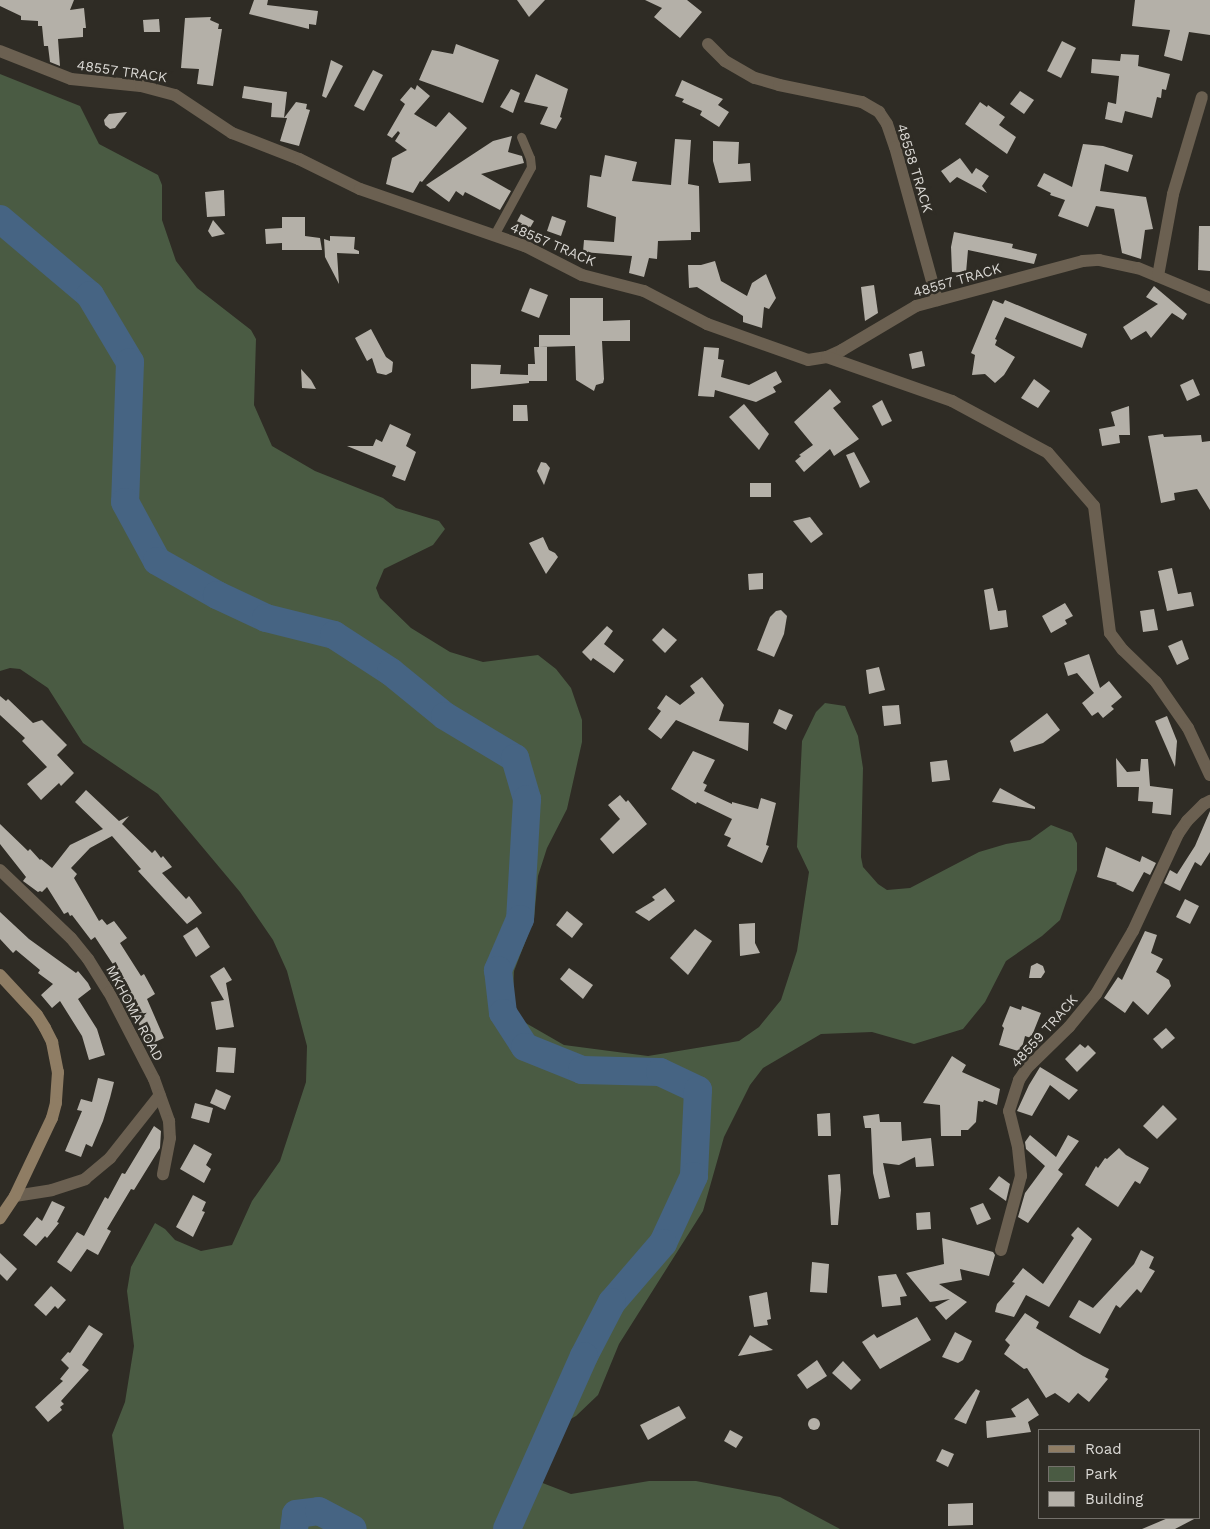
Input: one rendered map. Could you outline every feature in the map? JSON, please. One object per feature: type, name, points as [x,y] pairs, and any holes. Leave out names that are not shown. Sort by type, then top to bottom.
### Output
[{"type":"street","name":"48558 TRACK","points":[[708,44],[725,61],[755,78],[778,86],[862,102],[879,112],[887,124],[897,154],[937,300]]},
{"type":"street","name":"48557 TRACK","points":[[0,51],[71,79],[141,86],[175,94],[239,137],[299,159],[360,189],[525,246],[582,275],[644,291],[707,324],[800,358],[816,360],[827,357],[916,306],[1083,261],[1117,263],[1158,276],[1210,298]]},
{"type":"street","points":[[1158,276],[1173,194],[1202,96]]},
{"type":"street","points":[[827,357],[952,402],[1048,453],[1094,506],[1101,550],[1106,618],[1110,633],[1123,650],[1156,682],[1188,728],[1210,775]]},
{"type":"street","name":"48559 TRACK","points":[[1001,1250],[1020,1182],[1018,1147],[1009,1111],[1019,1080],[1027,1068],[1069,1027],[1096,994],[1133,931],[1178,834],[1187,821],[1204,804],[1210,801]]},
{"type":"street","name":"MKHOMA ROAD","points":[[0,870],[71,938],[99,975],[160,1095],[169,1121],[170,1138],[163,1174]]},
{"type":"street","points":[[0,975],[37,1015],[45,1028],[52,1042],[58,1072],[56,1103],[52,1118],[15,1196],[0,1218]]},
{"type":"street","points":[[15,1196],[52,1190],[85,1179],[110,1158],[160,1095]]},
{"type":"lane","points":[[494,236],[531,167],[530,158],[521,137]]},
{"type":"green space","points":[[0,74],[80,106],[99,144],[158,175],[162,185],[162,220],[176,261],[197,288],[251,330],[256,339],[254,405],[272,446],[315,471],[383,498],[396,508],[439,521],[445,529],[433,545],[384,569],[376,588],[380,598],[411,628],[450,652],[483,662],[538,655],[556,669],[571,688],[582,720],[582,742],[567,809],[547,848],[538,876],[534,919],[514,971],[513,993],[517,1013],[524,1022],[564,1045],[648,1056],[739,1041],[759,1027],[781,1000],[797,951],[809,872],[797,847],[802,741],[816,712],[825,703],[845,706],[858,736],[863,768],[861,857],[863,867],[878,884],[887,890],[910,888],[979,852],[1006,844],[1030,840],[1051,825],[1072,833],[1077,843],[1077,870],[1060,920],[1042,936],[1006,961],[985,1002],[963,1029],[914,1044],[872,1032],[821,1034],[763,1068],[750,1085],[724,1137],[703,1211],[619,1344],[598,1395],[576,1416],[538,1437],[526,1462],[540,1482],[571,1494],[649,1481],[696,1481],[780,1497],[840,1529],[124,1529],[112,1435],[125,1402],[134,1346],[127,1291],[131,1267],[155,1223],[165,1229],[175,1240],[201,1251],[232,1245],[252,1201],[280,1161],[306,1082],[307,1046],[287,971],[273,940],[240,892],[158,794],[83,743],[48,688],[20,669],[10,668],[0,671]]},
{"type":"building","points":[[0,0],[74,0],[70,10],[84,8],[86,28],[83,28],[83,37],[58,39],[60,66],[50,62],[48,46],[44,46],[42,26],[38,26],[38,21],[21,20],[21,16],[0,6]]},
{"type":"building","points":[[254,0],[268,0],[267,5],[318,11],[316,25],[309,24],[309,29],[249,14]]},
{"type":"building","points":[[517,0],[545,0],[529,17]]},
{"type":"building","points":[[645,0],[687,0],[702,12],[680,38],[654,17],[662,8]]},
{"type":"building","points":[[1135,0],[1210,0],[1210,35],[1189,32],[1182,61],[1164,56],[1170,30],[1132,26]]},
{"type":"building","points":[[211,17],[210,20],[219,24],[218,29],[222,29],[213,86],[197,84],[199,69],[181,68],[185,18]]},
{"type":"building","points":[[159,19],[160,32],[144,32],[143,20]]},
{"type":"building","points":[[1062,41],[1076,48],[1061,78],[1047,71]]},
{"type":"building","points":[[456,44],[499,60],[483,103],[419,80],[432,50],[453,54]]},
{"type":"building","points":[[1121,54],[1139,55],[1138,66],[1170,74],[1166,90],[1162,89],[1161,98],[1157,97],[1152,118],[1125,111],[1122,123],[1105,119],[1108,102],[1116,104],[1119,76],[1091,73],[1092,59],[1120,61]]},
{"type":"building","points":[[331,60],[343,66],[326,98],[322,96]]},
{"type":"building","points":[[373,70],[383,75],[364,111],[354,106]]},
{"type":"building","points":[[536,74],[568,89],[560,117],[562,118],[556,129],[540,124],[548,107],[524,102]]},
{"type":"building","points":[[682,80],[723,99],[718,105],[729,112],[719,127],[700,115],[702,111],[682,102],[684,99],[675,96]]},
{"type":"building","points":[[417,85],[430,96],[414,114],[436,127],[449,112],[467,128],[422,182],[420,181],[413,193],[386,184],[392,158],[407,150],[395,141],[400,133],[398,131],[392,138],[387,135],[405,104],[400,100],[411,87],[415,90]]},
{"type":"building","points":[[244,86],[287,92],[284,118],[271,117],[272,103],[242,98]]},
{"type":"building","points":[[511,89],[520,93],[513,113],[500,107]]},
{"type":"building","points":[[1020,91],[1034,100],[1024,114],[1010,104]]},
{"type":"building","points":[[296,102],[307,104],[306,109],[310,110],[299,146],[280,141],[287,118],[284,118]]},
{"type":"building","points":[[980,102],[987,107],[988,105],[1005,117],[999,125],[1016,137],[1007,154],[965,124]]},
{"type":"building","points":[[127,112],[115,128],[110,129],[105,125],[104,120],[109,114]]},
{"type":"building","points":[[512,136],[508,152],[522,156],[524,163],[481,174],[511,191],[500,210],[465,192],[463,196],[456,191],[449,202],[426,185],[493,141]]},
{"type":"building","points":[[675,139],[691,140],[688,184],[699,186],[700,232],[691,232],[691,240],[658,241],[657,259],[649,258],[644,277],[629,273],[632,256],[583,252],[584,240],[614,242],[616,217],[587,207],[590,175],[601,177],[605,155],[637,162],[632,181],[671,185]]},
{"type":"building","points":[[713,141],[739,142],[738,164],[750,163],[751,181],[719,183],[713,161]]},
{"type":"building","points":[[1083,144],[1103,146],[1133,155],[1128,172],[1105,164],[1100,191],[1146,197],[1153,229],[1145,230],[1141,259],[1122,253],[1114,209],[1096,206],[1088,227],[1058,216],[1065,200],[1050,195],[1051,193],[1037,186],[1044,173],[1072,187]]},
{"type":"building","points":[[960,158],[972,174],[976,168],[989,176],[982,186],[987,193],[957,177],[950,183],[941,171]]},
{"type":"building","points":[[224,190],[225,216],[207,217],[205,192]]},
{"type":"building","points":[[521,214],[534,221],[527,233],[515,225]]},
{"type":"building","points":[[552,216],[566,221],[561,236],[547,231]]},
{"type":"building","points":[[282,217],[305,217],[305,236],[320,238],[322,250],[282,250],[282,243],[266,244],[265,229],[282,228]]},
{"type":"building","points":[[213,220],[225,234],[212,237],[208,231]]},
{"type":"building","points":[[1199,226],[1210,226],[1210,271],[1198,270]]},
{"type":"building","points":[[954,232],[1013,244],[1012,248],[1037,254],[1034,264],[968,250],[966,273],[952,272],[951,247]]},
{"type":"building","points":[[330,236],[355,237],[354,249],[359,251],[359,254],[337,253],[339,284],[325,257],[324,239],[330,241]]},
{"type":"building","points":[[715,261],[721,281],[747,296],[752,283],[766,274],[776,298],[769,309],[764,307],[762,328],[743,322],[743,316],[697,287],[689,288],[688,265],[701,265]]},
{"type":"building","points":[[874,285],[878,313],[865,321],[861,287]]},
{"type":"building","points":[[1154,286],[1187,314],[1183,320],[1172,313],[1151,338],[1146,331],[1131,340],[1123,327],[1158,304],[1146,297]]},
{"type":"building","points":[[530,288],[548,295],[539,318],[521,311]]},
{"type":"building","points":[[570,298],[603,298],[603,321],[630,320],[630,341],[602,341],[604,379],[603,383],[596,385],[594,391],[576,380],[575,346],[539,347],[539,335],[570,335]]},
{"type":"building","points":[[993,300],[1003,304],[1005,300],[1087,334],[1082,348],[1005,317],[995,339],[997,340],[995,345],[1015,357],[1004,375],[995,383],[985,374],[972,375],[975,355],[971,353]]},
{"type":"building","points":[[371,329],[386,357],[393,362],[392,372],[386,375],[377,373],[372,358],[367,361],[355,338]]},
{"type":"building","points":[[534,347],[547,347],[547,381],[529,381],[529,383],[471,389],[471,364],[501,365],[500,374],[528,375],[528,364],[535,364]]},
{"type":"building","points":[[704,347],[719,348],[718,359],[724,360],[721,377],[749,385],[776,371],[782,382],[773,387],[776,392],[756,402],[715,390],[714,397],[698,396]]},
{"type":"building","points":[[922,351],[925,366],[912,369],[909,354]]},
{"type":"building","points":[[301,369],[311,380],[316,389],[302,388]]},
{"type":"building","points":[[1034,379],[1050,391],[1038,408],[1021,398]]},
{"type":"building","points":[[1193,379],[1200,395],[1187,401],[1180,385]]},
{"type":"building","points":[[830,389],[841,402],[833,408],[859,439],[834,456],[830,449],[804,472],[795,461],[801,456],[799,455],[813,445],[794,422]]},
{"type":"building","points":[[882,400],[892,421],[882,426],[872,406]]},
{"type":"building","points":[[744,404],[769,434],[759,450],[729,417]]},
{"type":"building","points":[[513,405],[527,405],[528,421],[513,421]]},
{"type":"building","points":[[1129,406],[1130,435],[1119,435],[1120,443],[1102,446],[1099,429],[1115,426],[1111,412]]},
{"type":"building","points":[[390,424],[411,434],[406,446],[416,452],[405,481],[392,476],[396,466],[347,446],[373,446],[376,439],[382,442]]},
{"type":"building","points":[[1163,434],[1164,437],[1201,435],[1202,442],[1210,441],[1210,510],[1197,489],[1174,493],[1175,500],[1161,503],[1148,436]]},
{"type":"building","points":[[854,452],[870,482],[860,488],[846,455]]},
{"type":"building","points":[[541,462],[546,463],[550,468],[544,485],[537,471]]},
{"type":"building","points":[[750,483],[771,483],[771,497],[750,497]]},
{"type":"building","points":[[810,517],[823,534],[811,543],[793,521]]},
{"type":"building","points":[[543,537],[549,550],[558,557],[546,574],[529,543]]},
{"type":"building","points":[[1172,568],[1178,594],[1191,592],[1194,606],[1167,611],[1158,571]]},
{"type":"building","points":[[763,573],[763,589],[749,590],[748,574]]},
{"type":"building","points":[[993,588],[998,611],[1006,610],[1008,627],[990,630],[984,590]]},
{"type":"building","points":[[1065,603],[1073,616],[1065,620],[1067,624],[1051,633],[1042,616]]},
{"type":"building","points":[[1154,609],[1158,630],[1143,632],[1140,611]]},
{"type":"building","points":[[781,610],[787,616],[784,634],[774,657],[757,650],[770,617],[776,611]]},
{"type":"building","points":[[607,626],[613,631],[604,644],[624,660],[614,673],[593,658],[591,661],[582,652]]},
{"type":"building","points":[[663,628],[677,640],[665,653],[652,640]]},
{"type":"building","points":[[1182,640],[1189,659],[1177,665],[1168,646]]},
{"type":"building","points":[[1089,654],[1100,688],[1109,681],[1122,697],[1111,706],[1114,709],[1103,718],[1098,712],[1092,716],[1082,703],[1094,693],[1077,673],[1068,676],[1064,663]]},
{"type":"building","points":[[879,667],[885,690],[869,694],[866,670]]},
{"type":"building","points":[[702,677],[724,705],[719,721],[749,723],[748,751],[676,720],[661,739],[648,729],[661,711],[657,708],[666,695],[680,705],[695,693],[690,686]]},
{"type":"building","points":[[0,696],[6,701],[8,699],[33,723],[42,720],[67,745],[57,755],[74,773],[61,786],[59,783],[41,800],[27,784],[47,767],[22,741],[25,738],[0,715]]},
{"type":"building","points":[[899,705],[901,724],[884,726],[882,706]]},
{"type":"building","points":[[779,709],[793,715],[786,730],[773,723]]},
{"type":"building","points":[[1047,713],[1060,730],[1043,743],[1014,752],[1010,741]]},
{"type":"building","points":[[1167,716],[1177,741],[1175,767],[1155,721]]},
{"type":"building","points":[[693,751],[715,760],[703,783],[707,785],[704,791],[732,804],[732,802],[758,809],[761,798],[776,803],[766,845],[769,846],[762,863],[727,846],[731,838],[724,835],[732,819],[697,802],[696,804],[671,789]]},
{"type":"building","points":[[1116,758],[1127,772],[1140,771],[1141,759],[1148,759],[1150,786],[1173,789],[1171,815],[1152,813],[1153,802],[1138,801],[1139,787],[1117,787]]},
{"type":"building","points":[[947,760],[950,780],[932,782],[930,762]]},
{"type":"building","points":[[1000,788],[1035,807],[1035,809],[992,802]]},
{"type":"building","points":[[86,790],[119,821],[129,816],[122,824],[152,853],[155,850],[161,858],[163,856],[172,867],[162,873],[186,899],[189,896],[202,913],[187,924],[138,871],[141,869],[112,836],[90,848],[71,868],[77,874],[74,878],[99,921],[102,919],[107,925],[114,921],[127,938],[120,943],[141,976],[144,974],[155,994],[147,999],[164,1038],[148,1045],[138,1022],[140,1022],[121,987],[126,984],[95,937],[91,940],[72,915],[70,916],[68,912],[64,914],[47,887],[42,892],[38,892],[23,881],[26,877],[0,844],[0,824],[28,851],[30,849],[40,860],[52,868],[70,845],[103,829],[75,802]]},
{"type":"building","points":[[620,795],[626,802],[628,800],[647,824],[613,854],[600,839],[620,819],[608,805]]},
{"type":"building","points":[[1210,811],[1210,852],[1201,866],[1195,862],[1180,891],[1164,883],[1170,870],[1177,874],[1195,846]]},
{"type":"building","points":[[1106,847],[1140,862],[1142,856],[1156,863],[1150,875],[1144,872],[1133,892],[1117,883],[1097,877]]},
{"type":"building","points":[[665,888],[675,901],[649,921],[635,912],[655,900],[652,897]]},
{"type":"building","points":[[1185,899],[1199,906],[1190,924],[1176,917]]},
{"type":"building","points":[[567,911],[583,924],[572,938],[556,925]]},
{"type":"building","points":[[0,912],[29,939],[76,973],[78,971],[88,983],[91,989],[78,999],[97,1029],[105,1055],[89,1060],[82,1036],[60,1001],[52,1008],[41,995],[53,984],[38,973],[40,970],[16,950],[13,953],[0,939]]},
{"type":"building","points":[[755,923],[755,943],[760,953],[740,956],[739,924]]},
{"type":"building","points":[[197,927],[210,947],[196,957],[183,936]]},
{"type":"building","points":[[695,929],[712,941],[688,975],[670,958]]},
{"type":"building","points":[[1145,931],[1157,935],[1151,953],[1163,959],[1156,972],[1169,980],[1171,986],[1148,1015],[1133,1001],[1125,1013],[1104,998],[1118,977],[1122,980]]},
{"type":"building","points":[[1037,963],[1043,966],[1045,972],[1041,978],[1029,978],[1031,966]]},
{"type":"building","points":[[224,967],[232,980],[226,983],[234,1027],[216,1030],[211,1002],[224,1000],[210,976]]},
{"type":"building","points":[[569,968],[593,985],[583,999],[560,979]]},
{"type":"building","points":[[1010,1006],[1021,1010],[1022,1006],[1041,1013],[1031,1038],[1025,1036],[1021,1052],[999,1045],[1004,1028],[1002,1026]]},
{"type":"building","points":[[1166,1028],[1175,1038],[1162,1049],[1153,1039]]},
{"type":"building","points":[[1080,1044],[1085,1048],[1088,1045],[1096,1053],[1077,1072],[1065,1059]]},
{"type":"building","points":[[218,1047],[236,1048],[234,1073],[216,1072]]},
{"type":"building","points":[[952,1056],[966,1065],[962,1072],[1000,1089],[997,1105],[984,1100],[983,1102],[978,1101],[976,1122],[968,1130],[961,1130],[961,1136],[941,1136],[940,1105],[923,1103]]},
{"type":"building","points":[[1040,1067],[1078,1090],[1069,1100],[1050,1085],[1032,1116],[1017,1111],[1029,1085]]},
{"type":"building","points":[[98,1078],[114,1082],[103,1121],[92,1147],[86,1144],[81,1157],[65,1151],[82,1111],[77,1110],[81,1099],[92,1102]]},
{"type":"building","points":[[216,1089],[231,1096],[225,1110],[210,1103]]},
{"type":"building","points":[[195,1103],[213,1108],[209,1123],[191,1118]]},
{"type":"building","points":[[1163,1105],[1177,1119],[1157,1139],[1143,1126]]},
{"type":"building","points":[[830,1113],[831,1136],[818,1136],[817,1114]]},
{"type":"building","points":[[879,1114],[880,1122],[901,1122],[902,1141],[931,1138],[934,1166],[916,1167],[915,1157],[899,1165],[883,1163],[890,1197],[879,1199],[873,1173],[871,1128],[865,1128],[863,1116]]},
{"type":"building","points":[[154,1126],[161,1131],[160,1148],[134,1190],[131,1189],[107,1229],[111,1231],[98,1255],[87,1249],[71,1272],[57,1262],[77,1232],[84,1236],[105,1197],[108,1199],[122,1173],[125,1174]]},
{"type":"building","points":[[1030,1135],[1056,1157],[1068,1135],[1079,1141],[1058,1170],[1063,1174],[1028,1223],[1018,1217],[1025,1193],[1045,1166],[1026,1149],[1025,1142]]},
{"type":"building","points":[[194,1144],[212,1154],[206,1165],[211,1169],[204,1183],[180,1169]]},
{"type":"building","points":[[1119,1148],[1126,1155],[1149,1168],[1140,1184],[1135,1181],[1118,1207],[1085,1185],[1096,1166],[1098,1168],[1105,1158],[1107,1159]]},
{"type":"building","points":[[840,1174],[841,1190],[838,1225],[831,1225],[828,1175]]},
{"type":"building","points":[[999,1176],[1010,1184],[1006,1201],[989,1189]]},
{"type":"building","points":[[193,1195],[206,1202],[202,1211],[205,1212],[193,1237],[176,1227]]},
{"type":"building","points":[[52,1201],[65,1207],[57,1222],[59,1223],[47,1238],[45,1236],[36,1246],[23,1235],[37,1217],[42,1221]]},
{"type":"building","points":[[983,1203],[991,1219],[977,1225],[970,1208]]},
{"type":"building","points":[[930,1212],[931,1229],[917,1230],[916,1213]]},
{"type":"building","points":[[1078,1227],[1092,1239],[1049,1307],[1026,1295],[1014,1317],[995,1312],[997,1304],[1015,1283],[1012,1282],[1023,1268],[1043,1284],[1074,1238],[1071,1235]]},
{"type":"building","points":[[942,1238],[993,1252],[995,1255],[989,1276],[960,1269],[962,1280],[939,1284],[967,1302],[946,1320],[935,1307],[950,1299],[930,1302],[906,1273],[944,1264]]},
{"type":"building","points":[[1141,1250],[1154,1257],[1149,1268],[1155,1271],[1141,1293],[1137,1289],[1120,1308],[1116,1305],[1100,1334],[1069,1317],[1079,1300],[1093,1308],[1134,1264]]},
{"type":"building","points":[[0,1253],[17,1269],[7,1281],[0,1274]]},
{"type":"building","points":[[812,1262],[829,1264],[827,1293],[810,1292]]},
{"type":"building","points":[[896,1274],[907,1296],[900,1297],[901,1305],[882,1307],[878,1276]]},
{"type":"building","points":[[51,1286],[66,1300],[58,1309],[55,1306],[46,1316],[34,1305]]},
{"type":"building","points":[[767,1292],[771,1319],[767,1320],[768,1325],[754,1327],[749,1296]]},
{"type":"building","points":[[1025,1313],[1039,1322],[1036,1328],[1109,1369],[1105,1377],[1108,1379],[1089,1402],[1078,1393],[1069,1403],[1055,1393],[1046,1398],[1027,1368],[1024,1369],[1004,1354],[1010,1345],[1005,1340]]},
{"type":"building","points":[[917,1317],[931,1340],[880,1369],[862,1342],[874,1334],[877,1338]]},
{"type":"building","points":[[89,1325],[103,1334],[82,1365],[89,1370],[61,1401],[64,1404],[60,1407],[62,1410],[48,1422],[35,1407],[63,1381],[60,1379],[69,1368],[61,1360],[68,1352],[70,1353]]},
{"type":"building","points":[[955,1332],[972,1341],[963,1360],[958,1363],[942,1357]]},
{"type":"building","points":[[750,1335],[773,1350],[738,1356]]},
{"type":"building","points":[[817,1360],[827,1376],[807,1389],[797,1375]]},
{"type":"building","points":[[843,1361],[861,1380],[851,1390],[832,1373]]},
{"type":"building","points":[[976,1389],[980,1391],[966,1424],[954,1419]]},
{"type":"building","points":[[1028,1398],[1039,1415],[1028,1422],[1031,1432],[987,1438],[986,1421],[1016,1417],[1011,1409]]},
{"type":"building","points":[[679,1406],[686,1418],[648,1440],[640,1425]]},
{"type":"building","points":[[812,1418],[816,1418],[820,1424],[816,1430],[812,1430],[808,1426],[808,1422]]},
{"type":"building","points":[[730,1430],[743,1437],[736,1448],[724,1441]]},
{"type":"building","points":[[942,1449],[954,1454],[948,1467],[936,1461]]},
{"type":"building","points":[[973,1503],[973,1525],[948,1526],[948,1504]]},
{"type":"building","points":[[1166,1519],[1194,1519],[1175,1529],[1142,1529]]},
{"type":"waterway","points":[[0,219],[90,295],[130,362],[125,502],[157,561],[217,595],[266,618],[334,635],[391,672],[445,716],[515,758],[527,799],[520,919],[498,970],[503,1013],[525,1047],[582,1070],[660,1072],[698,1090],[694,1176],[663,1243],[612,1302],[584,1356],[507,1529]]},
{"type":"waterway","points":[[294,1529],[296,1514],[319,1511],[353,1529]]}]
